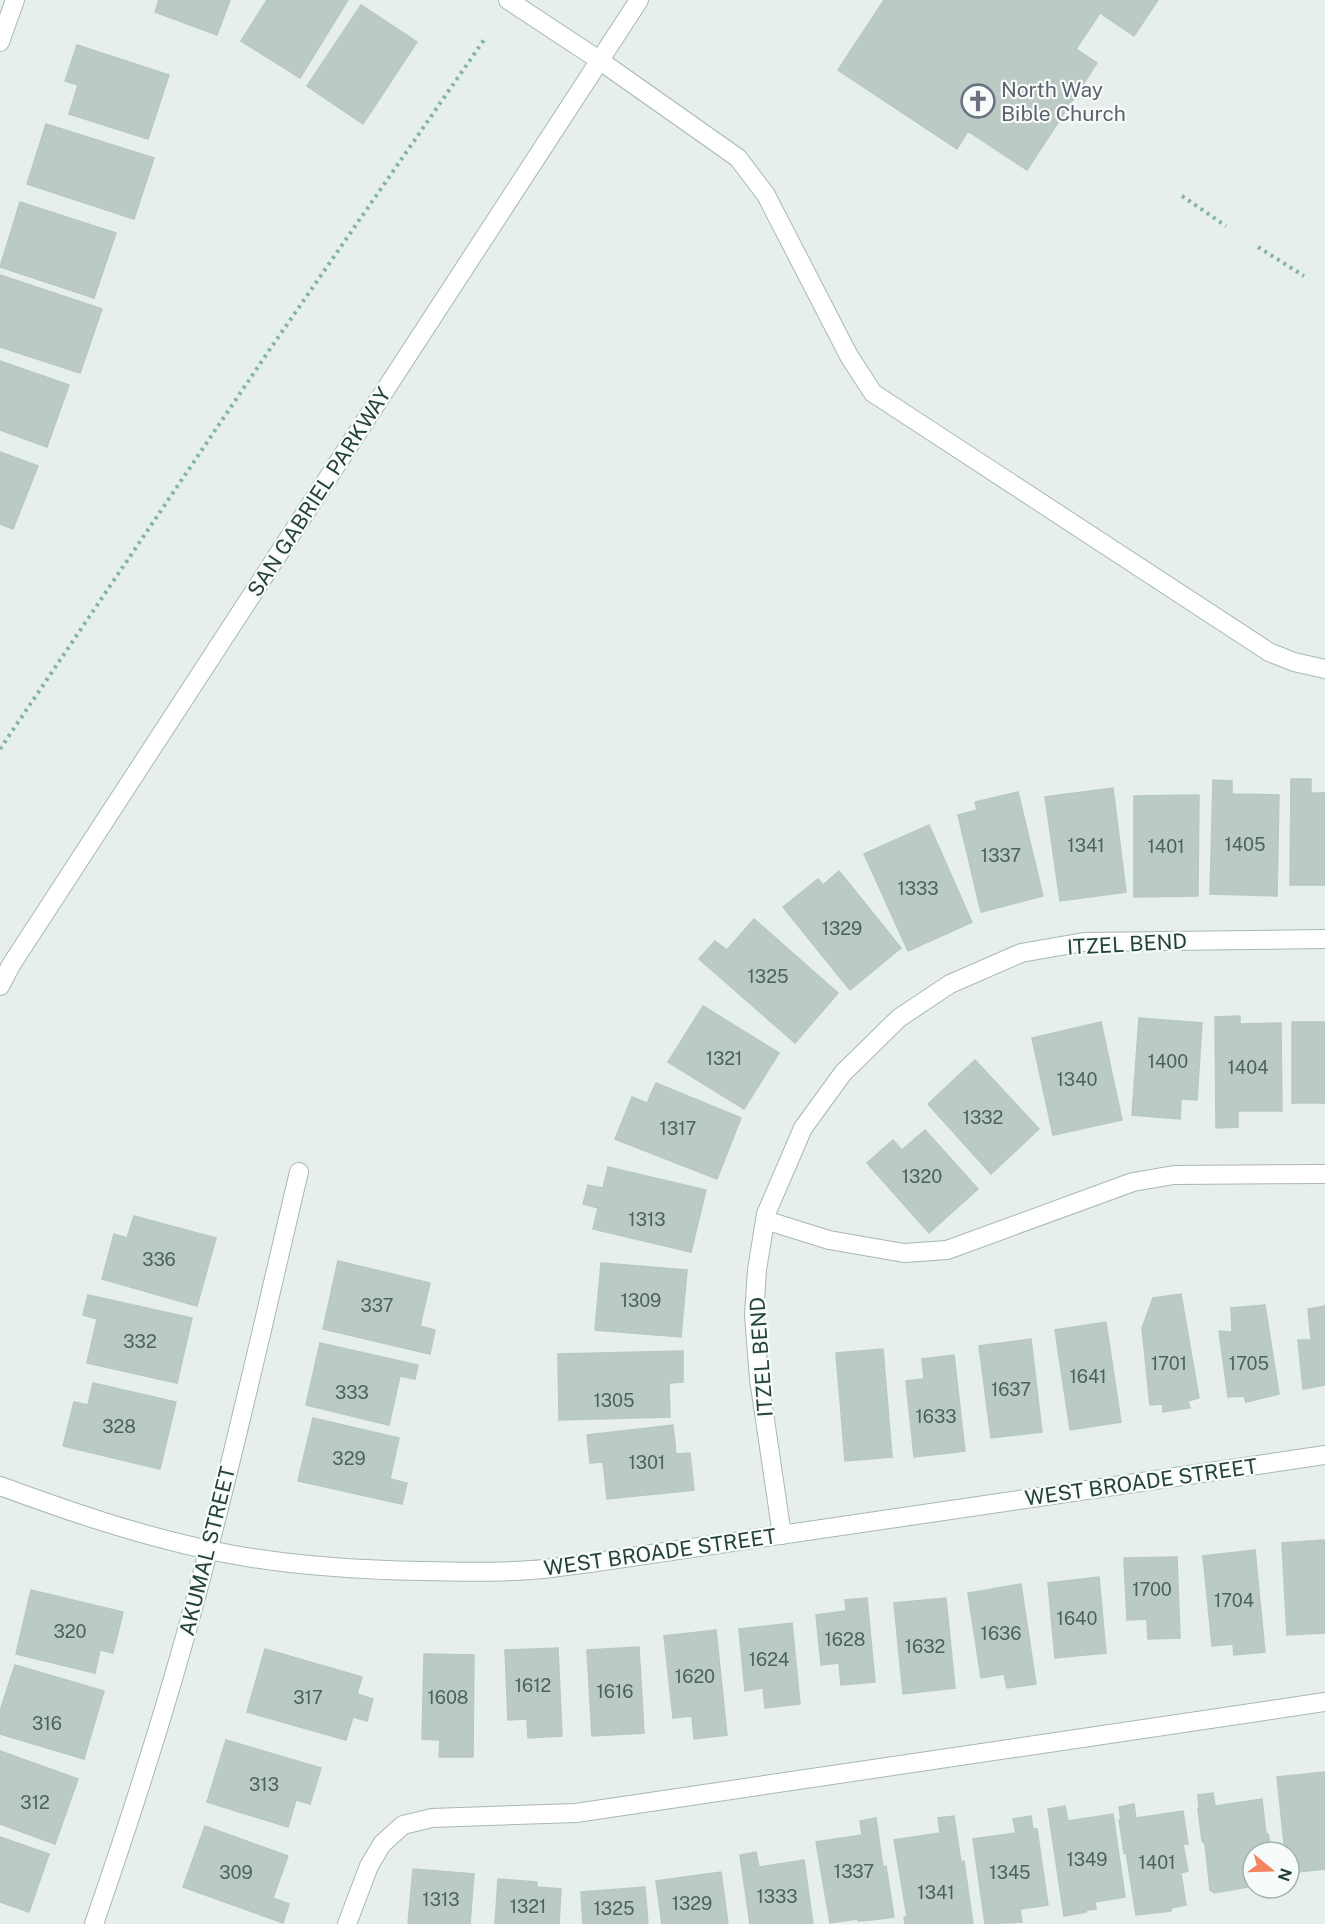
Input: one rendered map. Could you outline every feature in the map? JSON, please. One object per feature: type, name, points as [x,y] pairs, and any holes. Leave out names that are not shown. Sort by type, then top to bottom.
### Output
[{"type":"street","points":[[0,42],[15,0]]},
{"type":"street","points":[[508,0],[600,60],[738,158],[766,195],[849,356],[873,393],[1269,652],[1294,662],[1325,669]]},
{"type":"street","name":"SAN GABRIEL PARKWAY","points":[[0,986],[11,965],[639,0]]},
{"type":"street","name":"ITZEL BEND","points":[[782,1535],[759,1379],[754,1315],[757,1270],[765,1220],[802,1128],[843,1073],[899,1018],[950,984],[1022,953],[1084,942],[1325,939]]},
{"type":"street","name":"AKUMAL STREET","points":[[94,1924],[139,1795],[174,1675],[208,1550],[299,1172]]},
{"type":"street","points":[[765,1220],[829,1239],[904,1253],[947,1250],[1132,1182],[1174,1175],[1325,1173]]},
{"type":"street","name":"WEST BROADE STREET","points":[[0,1486],[66,1511],[208,1550],[267,1561],[362,1570],[456,1572],[531,1570],[1325,1455]]},
{"type":"street","points":[[347,1924],[369,1866],[382,1844],[403,1826],[432,1818],[576,1813],[1325,1702]]},
{"type":"path","points":[[0,749],[268,352],[486,37]]},
{"type":"path","points":[[1182,196],[1226,225]]},
{"type":"path","points":[[1258,247],[1304,276]]},
{"type":"building","points":[[159,0],[230,0],[217,35],[155,12]]},
{"type":"building","points":[[267,0],[348,0],[300,78],[241,41]]},
{"type":"building","name":"North Way Bible Church","points":[[884,0],[1158,0],[1134,36],[1100,13],[1076,49],[1097,63],[1027,170],[968,131],[957,149],[838,70]]},
{"type":"building","points":[[361,5],[417,42],[363,124],[307,86]]},
{"type":"building","points":[[77,45],[169,75],[148,139],[69,114],[78,85],[65,81]]},
{"type":"building","points":[[46,124],[154,158],[134,219],[27,184]]},
{"type":"building","points":[[20,202],[116,233],[94,298],[0,267]]},
{"type":"building","points":[[0,275],[102,309],[80,373],[0,347]]},
{"type":"building","points":[[0,361],[69,385],[47,447],[0,430]]},
{"type":"building","points":[[0,452],[38,466],[13,529],[0,524]]},
{"type":"building","points":[[1291,779],[1311,779],[1311,793],[1325,793],[1325,885],[1290,885]]},
{"type":"building","points":[[1213,780],[1232,781],[1232,794],[1279,795],[1277,896],[1210,894]]},
{"type":"building","points":[[1113,788],[1126,892],[1060,901],[1045,797]]},
{"type":"building","points":[[1018,792],[1043,896],[981,912],[958,815],[977,810],[975,802]]},
{"type":"building","points":[[1199,795],[1198,896],[1134,897],[1134,796]]},
{"type":"building","points":[[929,825],[972,922],[908,951],[864,854]]},
{"type":"building","points":[[839,871],[901,948],[850,990],[783,907],[818,879],[823,885]]},
{"type":"building","points":[[754,919],[838,993],[795,1043],[699,959],[715,941],[727,950]]},
{"type":"building","points":[[703,1006],[779,1053],[744,1109],[668,1062]]},
{"type":"building","points":[[1240,1016],[1240,1024],[1281,1023],[1282,1111],[1238,1111],[1238,1127],[1216,1128],[1215,1017]]},
{"type":"building","points":[[1139,1018],[1202,1023],[1197,1100],[1181,1099],[1180,1119],[1132,1115]]},
{"type":"building","points":[[1101,1022],[1122,1120],[1053,1135],[1032,1038]]},
{"type":"building","points":[[1292,1022],[1325,1022],[1325,1103],[1292,1103]]},
{"type":"building","points":[[975,1060],[1039,1129],[991,1174],[928,1104]]},
{"type":"building","points":[[656,1083],[741,1118],[717,1179],[615,1139],[632,1097],[647,1103]]},
{"type":"building","points":[[925,1130],[978,1189],[929,1233],[867,1163],[893,1140],[902,1150]]},
{"type":"building","points":[[608,1167],[706,1190],[691,1252],[593,1229],[598,1208],[583,1204],[588,1185],[603,1188]]},
{"type":"building","points":[[134,1216],[216,1238],[197,1306],[102,1279],[114,1234],[127,1238]]},
{"type":"building","points":[[338,1261],[430,1283],[420,1326],[435,1330],[430,1354],[323,1329]]},
{"type":"building","points":[[601,1263],[687,1270],[681,1337],[595,1330]]},
{"type":"building","points":[[1181,1294],[1199,1398],[1188,1401],[1190,1408],[1163,1412],[1163,1404],[1150,1405],[1142,1328],[1153,1298]]},
{"type":"building","points":[[88,1295],[192,1318],[177,1383],[87,1363],[97,1319],[83,1315]]},
{"type":"building","points":[[1265,1305],[1279,1394],[1246,1402],[1244,1396],[1228,1397],[1219,1331],[1232,1332],[1231,1308]]},
{"type":"building","points":[[1325,1306],[1325,1385],[1303,1389],[1298,1340],[1311,1340],[1308,1309]]},
{"type":"building","points":[[1106,1322],[1121,1422],[1070,1430],[1055,1330]]},
{"type":"building","points":[[1031,1339],[1042,1432],[991,1438],[979,1346]]},
{"type":"building","points":[[320,1343],[418,1365],[415,1379],[400,1376],[389,1425],[306,1405]]},
{"type":"building","points":[[883,1349],[892,1457],[845,1461],[836,1353]]},
{"type":"building","points":[[683,1351],[683,1382],[669,1383],[670,1417],[559,1420],[558,1354]]},
{"type":"building","points":[[954,1355],[965,1451],[914,1457],[906,1381],[924,1379],[922,1359]]},
{"type":"building","points":[[93,1383],[176,1402],[160,1469],[63,1446],[74,1402],[88,1405]]},
{"type":"building","points":[[313,1418],[399,1438],[390,1479],[407,1483],[402,1504],[298,1481]]},
{"type":"building","points":[[673,1425],[676,1454],[690,1453],[694,1490],[607,1499],[603,1462],[590,1463],[587,1435]]},
{"type":"building","points":[[1325,1540],[1325,1633],[1287,1635],[1282,1543]]},
{"type":"building","points":[[1255,1550],[1265,1652],[1234,1655],[1233,1644],[1212,1646],[1203,1556]]},
{"type":"building","points":[[1177,1557],[1180,1638],[1148,1639],[1147,1619],[1127,1620],[1124,1558]]},
{"type":"building","points":[[1099,1577],[1106,1653],[1055,1658],[1048,1583]]},
{"type":"building","points":[[1021,1584],[1036,1684],[1007,1688],[1004,1674],[981,1678],[968,1593]]},
{"type":"building","points":[[31,1590],[123,1612],[113,1653],[100,1650],[95,1673],[16,1654]]},
{"type":"building","points":[[867,1598],[875,1682],[841,1685],[839,1663],[821,1665],[816,1615],[846,1611],[845,1600]]},
{"type":"building","points":[[946,1598],[955,1688],[903,1694],[894,1603]]},
{"type":"building","points":[[792,1623],[800,1704],[765,1708],[763,1688],[745,1691],[739,1629]]},
{"type":"building","points":[[716,1630],[727,1735],[694,1739],[692,1716],[673,1718],[664,1636]]},
{"type":"building","points":[[639,1647],[644,1733],[592,1736],[587,1650]]},
{"type":"building","points":[[558,1648],[562,1736],[528,1738],[527,1719],[508,1720],[505,1650]]},
{"type":"building","points":[[265,1649],[362,1677],[357,1694],[373,1699],[367,1721],[353,1717],[346,1740],[247,1712]]},
{"type":"building","points":[[424,1654],[474,1655],[473,1757],[439,1757],[440,1740],[422,1739]]},
{"type":"building","points":[[15,1665],[104,1691],[84,1759],[0,1734],[0,1711]]},
{"type":"building","points":[[226,1740],[321,1768],[310,1804],[296,1800],[288,1827],[207,1802]]},
{"type":"building","points":[[0,1751],[78,1779],[55,1844],[0,1824]]},
{"type":"building","points":[[1325,1772],[1325,1869],[1301,1872],[1301,1840],[1284,1840],[1277,1777]]},
{"type":"building","points":[[1213,1793],[1215,1806],[1262,1799],[1266,1834],[1269,1840],[1241,1840],[1241,1888],[1214,1893],[1210,1890],[1198,1795]]},
{"type":"building","points":[[1134,1804],[1136,1818],[1183,1811],[1188,1844],[1183,1844],[1188,1871],[1181,1873],[1186,1905],[1171,1908],[1171,1911],[1136,1915],[1119,1820],[1121,1820],[1119,1807]]},
{"type":"building","points":[[1065,1806],[1068,1821],[1113,1814],[1125,1897],[1095,1902],[1096,1909],[1064,1916],[1048,1809]]},
{"type":"building","points":[[954,1816],[961,1862],[964,1861],[973,1924],[905,1924],[904,1917],[907,1917],[894,1840],[940,1833],[938,1818]]},
{"type":"building","points":[[1031,1816],[1033,1829],[1037,1829],[1048,1905],[1020,1909],[1022,1922],[985,1924],[973,1839],[1016,1833],[1013,1819]]},
{"type":"building","points":[[876,1818],[883,1867],[886,1866],[894,1917],[830,1923],[816,1842],[862,1835],[860,1821]]},
{"type":"building","points":[[205,1826],[288,1856],[273,1898],[289,1904],[283,1923],[183,1887]]},
{"type":"building","points":[[0,1837],[49,1854],[29,1912],[0,1902]]},
{"type":"building","points":[[756,1852],[759,1867],[804,1860],[813,1924],[750,1924],[740,1855]]},
{"type":"building","points":[[413,1869],[474,1874],[470,1924],[408,1924]]},
{"type":"building","points":[[721,1872],[728,1924],[662,1924],[656,1881]]},
{"type":"building","points":[[498,1879],[537,1882],[537,1887],[561,1889],[559,1924],[495,1924]]},
{"type":"building","points":[[645,1887],[648,1924],[583,1924],[581,1892]]},
{"type":"place","name":"North Way Bible Church","points":[[978,101]]}]
